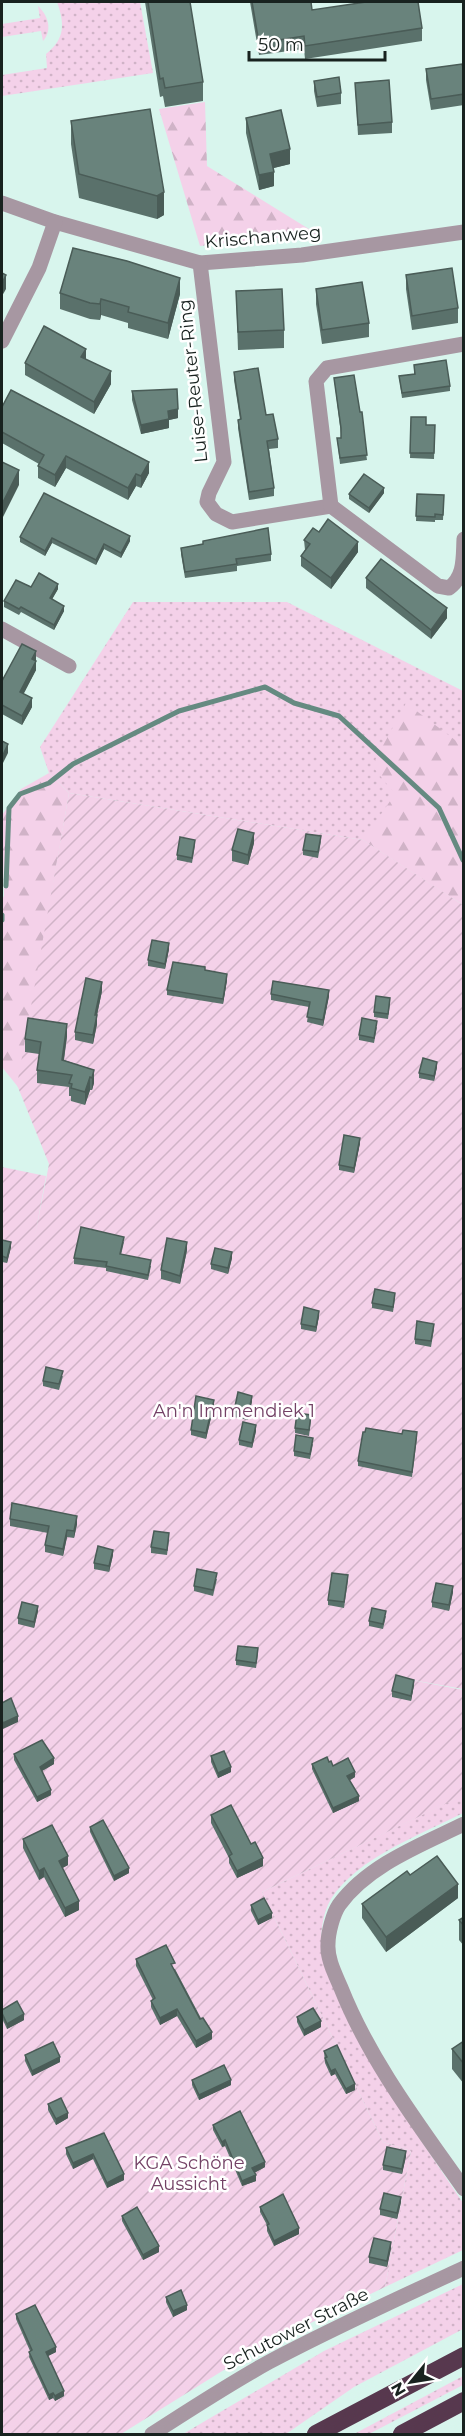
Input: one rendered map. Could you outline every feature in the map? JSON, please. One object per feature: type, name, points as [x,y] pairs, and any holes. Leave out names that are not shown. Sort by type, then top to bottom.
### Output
[{"type":"highway","points":[[316,2434],[464,2356]]},
{"type":"highway","points":[[402,2434],[464,2401]]},
{"type":"street","name":"Krischanweg","points":[[2,203],[55,222],[200,263],[302,255],[464,232]]},
{"type":"street","points":[[2,342],[39,268],[55,222]]},
{"type":"street","name":"Luise-Reuter-Ring","points":[[200,263],[224,462],[207,502],[216,514],[232,522],[332,506]]},
{"type":"street","points":[[464,344],[327,368],[316,381],[332,506],[438,586],[449,588],[458,582],[462,568],[464,538]]},
{"type":"street","points":[[2,629],[69,666]]},
{"type":"street","points":[[464,1824],[386,1865],[355,1887],[338,1907],[328,1945],[332,1966],[369,2046],[391,2084],[464,2189]]},
{"type":"street","name":"Schutower Straße","points":[[152,2434],[268,2363],[319,2336],[464,2268]]},
{"type":"green space","points":[[57,2],[140,2],[153,73],[2,96],[2,75],[47,68],[46,54],[57,43],[62,31]]},
{"type":"green space","points":[[38,6],[48,23],[48,32],[43,41],[41,31],[2,37],[2,24],[40,18]]},
{"type":"green space","points":[[205,102],[207,166],[317,234],[200,246],[159,109]]},
{"type":"green space","points":[[133,602],[287,602],[463,691],[463,879],[452,898],[363,840],[69,793],[49,773],[40,747]]},
{"type":"green space","points":[[406,703],[463,746],[463,905],[363,840],[395,794],[372,766]]},
{"type":"green space","points":[[49,773],[69,793],[18,1087],[2,1067],[2,899],[4,896],[2,815],[21,789]]},
{"type":"green space","points":[[69,793],[363,840],[463,905],[463,1689],[401,1678],[463,1690],[464,1795],[262,1892],[383,2142],[411,2151],[385,2287],[261,2347],[121,2434],[2,2434],[2,1167],[46,1176],[35,1236],[49,1164],[17,1085]]},
{"type":"green space","points":[[463,1795],[463,1813],[373,1859],[342,1884],[331,1899],[323,1923],[321,1949],[385,2087],[463,2203],[463,2250],[385,2287],[411,2151],[383,2142],[262,1892]]},
{"type":"green space","points":[[463,2284],[463,2329],[354,2387],[286,2434],[183,2434],[324,2351]]},
{"type":"green space","points":[[463,2376],[463,2385],[369,2434],[354,2434]]},
{"type":"building","points":[[148,2],[190,2],[203,82],[165,88],[163,78],[160,79]]},
{"type":"building","points":[[252,2],[311,2],[312,10],[366,2],[418,2],[422,28],[305,46],[304,36],[259,43]]},
{"type":"building","points":[[462,64],[464,94],[431,99],[426,69]]},
{"type":"building","points":[[339,77],[341,93],[317,97],[314,81]]},
{"type":"building","points":[[389,80],[392,122],[358,125],[355,83]]},
{"type":"building","points":[[150,109],[164,192],[157,196],[79,174],[71,121]]},
{"type":"building","points":[[281,110],[290,149],[270,154],[274,172],[259,175],[246,118]]},
{"type":"building","points":[[73,248],[127,261],[180,278],[168,323],[128,312],[129,307],[101,299],[100,304],[90,303],[60,293]]},
{"type":"building","points":[[452,268],[458,308],[412,316],[406,275]]},
{"type":"building","points":[[362,282],[369,323],[322,330],[316,289]]},
{"type":"building","points":[[282,289],[284,330],[238,332],[236,291]]},
{"type":"building","points":[[44,326],[86,349],[81,357],[111,371],[94,402],[25,363]]},
{"type":"building","points":[[446,360],[450,386],[402,393],[399,376],[415,374],[414,365]]},
{"type":"building","points":[[258,368],[266,415],[273,414],[278,439],[267,441],[274,488],[249,492],[238,420],[241,419],[234,372]]},
{"type":"building","points":[[354,375],[360,412],[362,412],[367,455],[340,458],[337,438],[341,438],[341,428],[334,378]]},
{"type":"building","points":[[177,389],[178,409],[168,411],[169,419],[141,425],[132,391]]},
{"type":"building","points":[[11,390],[149,462],[141,476],[136,474],[128,488],[66,456],[55,475],[38,466],[44,455],[2,432],[2,407]]},
{"type":"building","points":[[411,417],[426,417],[426,425],[435,425],[434,453],[410,453]]},
{"type":"building","points":[[2,462],[19,470],[2,504]]},
{"type":"building","points":[[364,474],[384,488],[369,508],[349,494]]},
{"type":"building","points":[[44,493],[130,536],[121,553],[104,544],[96,560],[52,538],[45,551],[20,537]]},
{"type":"building","points":[[417,494],[444,495],[443,515],[416,516]]},
{"type":"building","points":[[328,519],[358,542],[331,578],[301,556],[310,544],[304,540],[313,528],[319,532]]},
{"type":"building","points":[[268,528],[271,554],[236,559],[237,564],[185,572],[181,548],[203,544],[203,541]]},
{"type":"building","points":[[381,559],[447,608],[431,630],[366,578]]},
{"type":"building","points":[[39,573],[58,584],[50,598],[64,606],[54,625],[21,607],[19,609],[4,601],[16,580],[31,587]]},
{"type":"building","points":[[22,644],[36,651],[32,659],[36,661],[20,692],[32,698],[22,716],[2,705],[2,681]]},
{"type":"building","points":[[2,741],[8,744],[2,757]]},
{"type":"building","points":[[238,829],[254,833],[248,855],[232,850]]},
{"type":"building","points":[[306,834],[321,836],[318,852],[303,850]]},
{"type":"building","points":[[180,837],[195,840],[192,858],[177,855]]},
{"type":"building","points":[[152,940],[169,943],[165,964],[148,960]]},
{"type":"building","points":[[173,962],[205,967],[205,970],[227,974],[223,999],[167,990]]},
{"type":"building","points":[[86,978],[102,982],[93,1035],[75,1032]]},
{"type":"building","points":[[273,981],[329,990],[323,1020],[307,1017],[310,1002],[271,994]]},
{"type":"building","points":[[376,996],[390,998],[388,1014],[374,1012]]},
{"type":"building","points":[[28,1018],[67,1024],[62,1060],[94,1070],[85,1092],[71,1088],[72,1084],[69,1083],[72,1075],[37,1070],[41,1042],[25,1039]]},
{"type":"building","points":[[362,1018],[377,1021],[374,1038],[359,1035]]},
{"type":"building","points":[[423,1058],[437,1062],[434,1076],[419,1073]]},
{"type":"building","points":[[344,1135],[360,1138],[354,1168],[339,1165]]},
{"type":"building","points":[[81,1227],[124,1237],[120,1254],[151,1260],[148,1275],[106,1266],[107,1262],[74,1258]]},
{"type":"building","points":[[167,1238],[187,1242],[180,1276],[161,1270]]},
{"type":"building","points":[[2,1240],[11,1242],[7,1258],[2,1256]]},
{"type":"building","points":[[215,1248],[232,1252],[228,1268],[211,1264]]},
{"type":"building","points":[[375,1289],[395,1293],[393,1307],[372,1303]]},
{"type":"building","points":[[304,1307],[319,1311],[316,1327],[301,1324]]},
{"type":"building","points":[[417,1321],[434,1324],[431,1341],[415,1339]]},
{"type":"building","points":[[46,1367],[63,1371],[59,1384],[43,1381]]},
{"type":"building","points":[[238,1392],[252,1396],[248,1415],[234,1411]]},
{"type":"building","points":[[196,1396],[214,1400],[206,1433],[191,1430]]},
{"type":"building","points":[[297,1413],[311,1415],[309,1430],[295,1428]]},
{"type":"building","points":[[243,1422],[256,1425],[252,1443],[239,1440]]},
{"type":"building","points":[[366,1428],[402,1434],[403,1430],[417,1432],[412,1472],[358,1461],[363,1432]]},
{"type":"building","points":[[296,1435],[313,1438],[310,1454],[294,1451]]},
{"type":"building","points":[[12,1503],[77,1516],[74,1531],[67,1530],[63,1549],[45,1545],[49,1526],[10,1519]]},
{"type":"building","points":[[154,1531],[169,1533],[167,1550],[151,1547]]},
{"type":"building","points":[[98,1546],[113,1550],[109,1566],[94,1563]]},
{"type":"building","points":[[197,1569],[217,1573],[213,1590],[194,1586]]},
{"type":"building","points":[[332,1573],[348,1575],[344,1602],[328,1600]]},
{"type":"building","points":[[436,1583],[453,1586],[449,1605],[432,1602]]},
{"type":"building","points":[[22,1602],[38,1606],[34,1622],[18,1618]]},
{"type":"building","points":[[372,1608],[386,1611],[383,1624],[369,1621]]},
{"type":"building","points":[[238,1646],[258,1648],[256,1663],[236,1660]]},
{"type":"building","points":[[396,1675],[414,1680],[411,1696],[392,1691]]},
{"type":"building","points":[[11,1698],[18,1716],[3,1723],[2,1703]]},
{"type":"building","points":[[42,1740],[54,1758],[40,1767],[51,1790],[37,1797],[14,1754]]},
{"type":"building","points":[[224,1751],[231,1767],[218,1773],[211,1756]]},
{"type":"building","points":[[327,1757],[333,1766],[348,1758],[355,1772],[347,1776],[359,1796],[333,1808],[312,1764]]},
{"type":"building","points":[[231,1805],[251,1844],[255,1842],[263,1858],[237,1871],[229,1856],[232,1854],[211,1815]]},
{"type":"building","points":[[103,1820],[129,1868],[114,1876],[90,1827]]},
{"type":"building","points":[[52,1825],[68,1856],[59,1861],[79,1901],[65,1908],[44,1868],[39,1871],[23,1839]]},
{"type":"building","points":[[437,1856],[458,1884],[386,1937],[362,1904],[407,1871],[410,1875]]},
{"type":"building","points":[[264,1898],[272,1913],[258,1920],[251,1905]]},
{"type":"building","points":[[166,1945],[175,1963],[171,1964],[200,2019],[203,2018],[212,2032],[196,2041],[177,2009],[160,2018],[151,2001],[155,1998],[136,1959]]},
{"type":"building","points":[[17,2001],[24,2014],[7,2024],[2,2010]]},
{"type":"building","points":[[313,2008],[321,2021],[304,2030],[297,2017]]},
{"type":"building","points":[[464,2041],[464,2064],[452,2049]]},
{"type":"building","points":[[53,2042],[60,2057],[32,2071],[25,2055]]},
{"type":"building","points":[[337,2045],[355,2084],[346,2089],[335,2069],[331,2071],[325,2058],[327,2057],[324,2051]]},
{"type":"building","points":[[224,2065],[231,2080],[199,2095],[192,2080]]},
{"type":"building","points":[[61,2098],[68,2113],[56,2119],[48,2104]]},
{"type":"building","points":[[240,2111],[265,2162],[252,2168],[256,2175],[242,2181],[225,2140],[222,2142],[213,2125]]},
{"type":"building","points":[[104,2133],[124,2174],[107,2183],[93,2154],[73,2163],[66,2148]]},
{"type":"building","points":[[387,2147],[406,2151],[402,2169],[383,2165]]},
{"type":"building","points":[[384,2193],[401,2197],[397,2213],[380,2209]]},
{"type":"building","points":[[283,2194],[299,2228],[274,2241],[267,2225],[269,2224],[260,2207]]},
{"type":"building","points":[[137,2207],[159,2246],[143,2255],[122,2216]]},
{"type":"building","points":[[374,2238],[391,2242],[387,2261],[369,2257]]},
{"type":"building","points":[[181,2290],[187,2305],[173,2311],[166,2297]]},
{"type":"building","points":[[35,2305],[56,2347],[46,2352],[64,2391],[55,2396],[53,2393],[49,2395],[29,2352],[32,2350],[16,2314]]},
{"type":"waterway","points":[[6,886],[9,808],[20,794],[49,783],[73,764],[179,711],[265,687],[294,703],[339,716],[439,808],[463,860]]},
{"type":"waterway","points":[[2,915],[2,920]]},
{"type":"park label","name":"An'n Immendiek 1","points":[[234,1411]]},
{"type":"park label","name":"KGA Schöne Aussicht","points":[[189,2173]]}]
